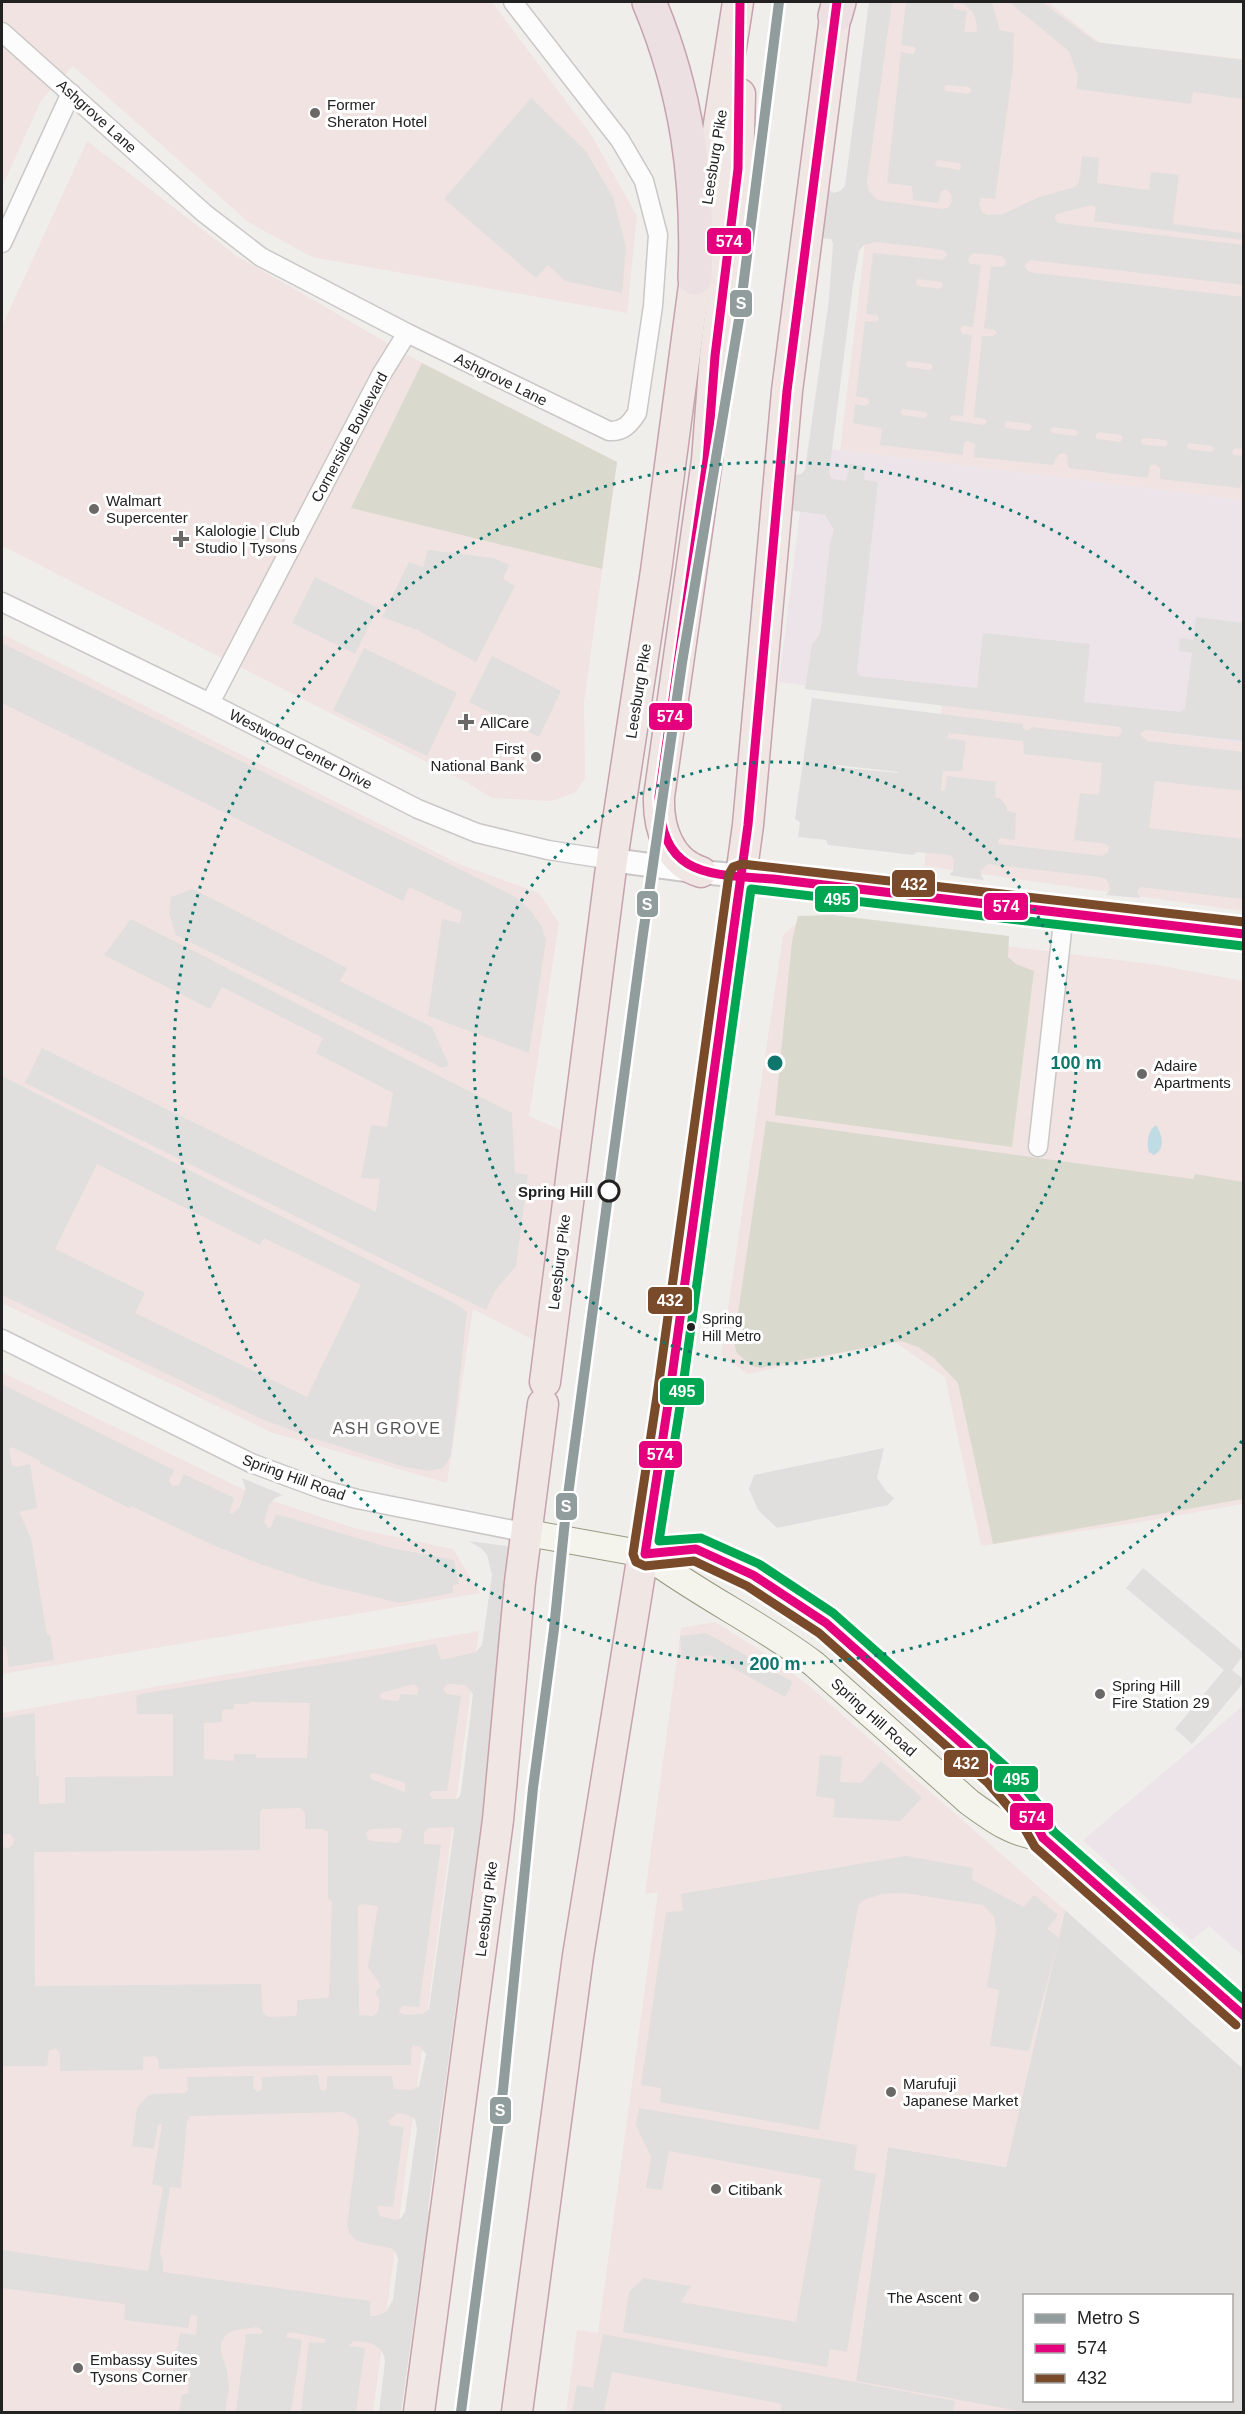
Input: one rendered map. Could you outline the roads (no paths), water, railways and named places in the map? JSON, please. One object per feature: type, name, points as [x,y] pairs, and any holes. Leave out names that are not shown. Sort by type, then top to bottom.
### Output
[{"type":"highway","points":[[649,2],[672,61],[687,122],[696,203],[695,278]]},
{"type":"highway","points":[[701,873],[685,865],[674,854],[661,822],[659,797],[707,460],[716,356],[738,169],[739,2]]},
{"type":"highway","name":"Leesburg Pike","points":[[419,2412],[498,1820],[520,1582],[612,860],[654,583],[695,278],[739,2]]},
{"type":"highway","points":[[518,2412],[578,1956],[667,1408],[748,825],[787,391],[837,6]]},
{"type":"main road","name":"Spring Hill Road","points":[[528,1533],[645,1554],[696,1549],[753,1575],[806,1608],[826,1623],[996,1774],[1023,1801],[1035,1818],[1043,1838],[1244,2016]]},
{"type":"main road","name":"Spring Hill Road","points":[[645,1554],[675,1577],[788,1644],[814,1664],[969,1802],[991,1818],[1022,1835],[1043,1838]]},
{"type":"street","name":"Ashgrove Lane","points":[[2,32],[245,246],[261,257],[407,333],[609,431],[616,432],[626,427],[637,413],[652,306],[658,235],[644,181],[620,140],[513,2]]},
{"type":"street","points":[[2,243],[71,93]]},
{"type":"street","name":"Cornerside Boulevard","points":[[210,703],[381,375],[407,333]]},
{"type":"street","name":"Westwood Center Drive","points":[[2,602],[210,703],[418,809],[477,833],[548,850],[612,860]]},
{"type":"street","points":[[612,860],[701,873],[1244,934]]},
{"type":"street","points":[[1038,1147],[1064,913]]},
{"type":"street","name":"Spring Hill Road","points":[[2,1339],[251,1463],[324,1490],[357,1499],[528,1533]]},
{"type":"water","points":[[1156,1125],[1161,1137],[1161,1145],[1154,1155],[1149,1152],[1148,1141],[1149,1133]]},
{"type":"metro line","name":"S","points":[[461,2412],[503,2090],[533,1788],[554,1629],[566,1510],[643,934],[682,663],[739,319],[779,2]]},
{"type":"place","name":"Former Sheraton Hotel","points":[[315,113]]},
{"type":"place","name":"Walmart Supercenter","points":[[94,509]]},
{"type":"place","name":"Kalologie | Club Studio | Tysons","points":[[181,539]]},
{"type":"place","name":"AllCare","points":[[466,722]]},
{"type":"place","name":"First National Bank","points":[[536,757]]},
{"type":"place","name":"Adaire Apartments","points":[[1142,1074]]},
{"type":"place","name":"Spring Hill","points":[[609,1191]]},
{"type":"place","name":"Spring Hill Metro","points":[[691,1327]]},
{"type":"place","name":"Spring Hill Fire Station 29","points":[[1100,1694]]},
{"type":"place","name":"Marufuji Japanese Market","points":[[891,2092]]},
{"type":"place","name":"Citibank","points":[[716,2189]]},
{"type":"place","name":"The Ascent","points":[[974,2297]]},
{"type":"place","name":"Embassy Suites Tysons Corner","points":[[78,2368]]},
{"type":"district","name":"ASH GROVE","points":[[387,1428]]}]
